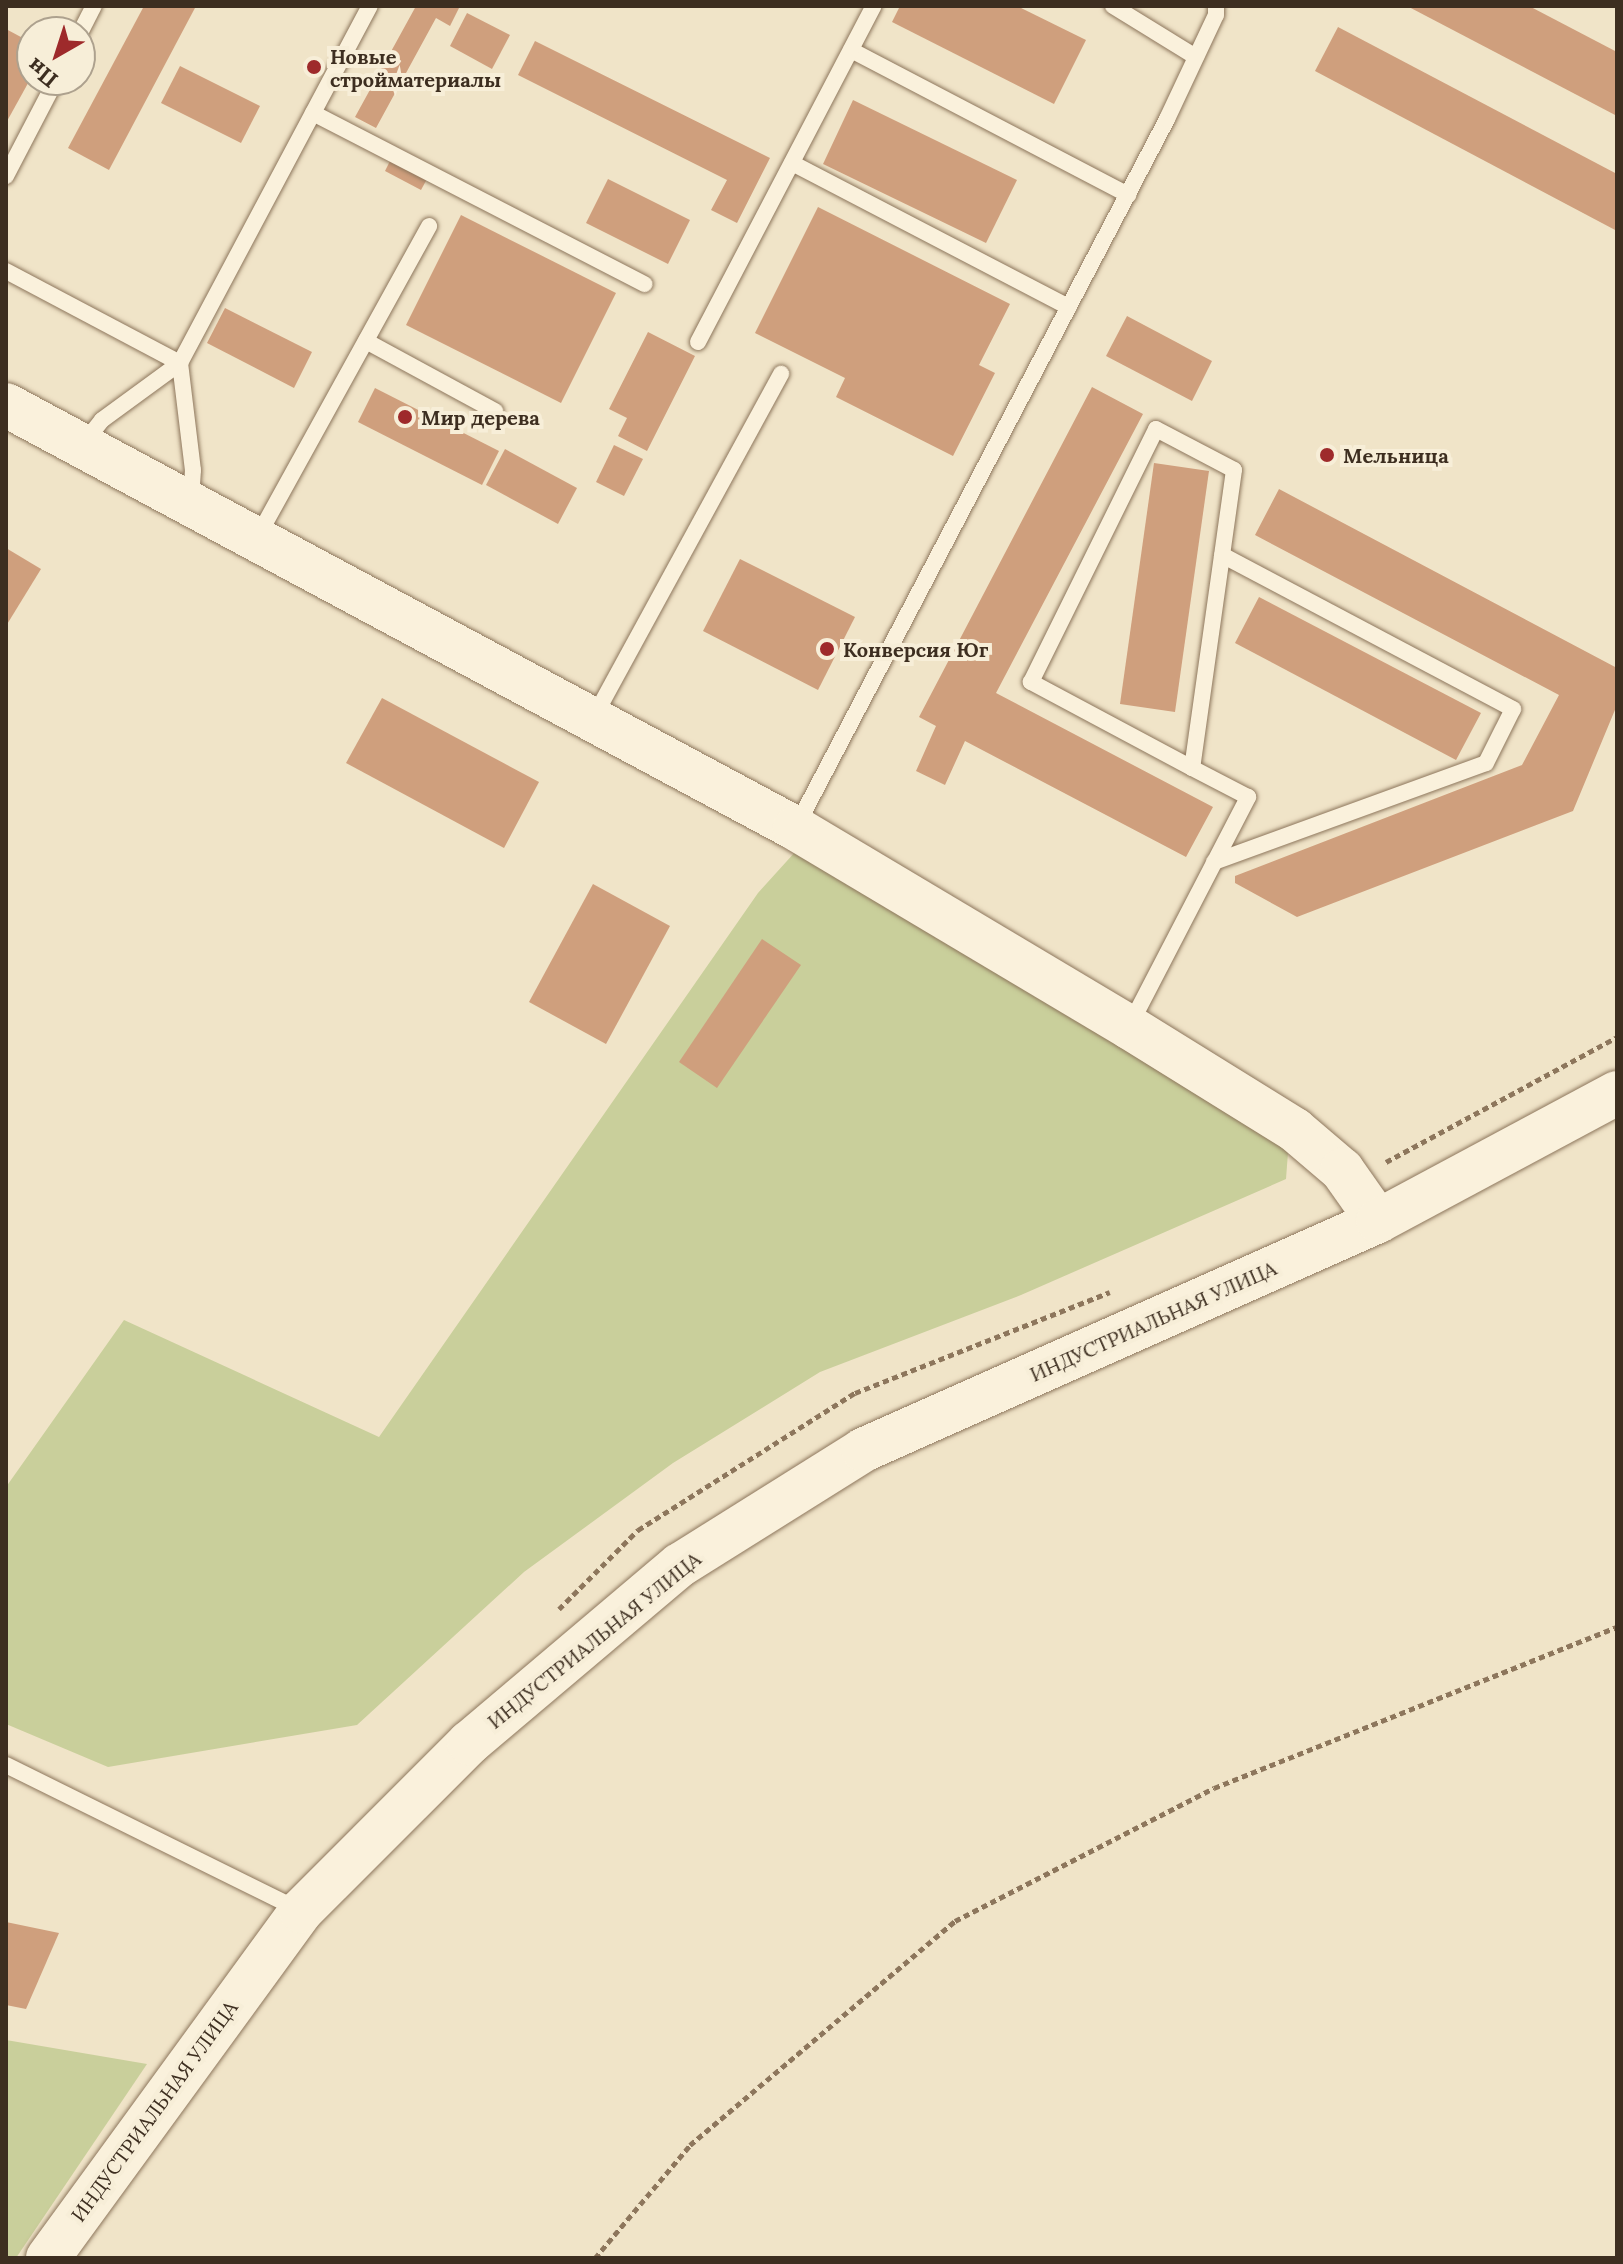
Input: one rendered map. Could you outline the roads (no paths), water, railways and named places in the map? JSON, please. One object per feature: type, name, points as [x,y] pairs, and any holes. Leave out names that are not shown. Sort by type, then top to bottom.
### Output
[{"type":"main road","points":[[6,405],[795,828],[1295,1130],[1342,1170],[1378,1221]]},
{"type":"main road","name":"ИНДУСТРИАЛЬНАЯ УЛИЦА","points":[[48,2258],[301,1911],[469,1743],[680,1565],[863,1450],[1378,1221],[1617,1093]]},
{"type":"lane","points":[[82,445],[102,420],[180,363],[370,6]]},
{"type":"lane","points":[[698,342],[874,6]]},
{"type":"lane","points":[[1113,6],[1196,57]]},
{"type":"lane","points":[[795,828],[1128,195],[1196,57],[1216,6]]},
{"type":"lane","points":[[851,50],[1128,195]]},
{"type":"lane","points":[[6,176],[48,96]]},
{"type":"lane","points":[[313,113],[644,284]]},
{"type":"lane","points":[[792,163],[1069,307]]},
{"type":"lane","points":[[255,541],[429,226]]},
{"type":"lane","points":[[6,271],[180,363]]},
{"type":"lane","points":[[366,341],[495,411]]},
{"type":"lane","points":[[180,363],[193,470],[190,504]]},
{"type":"lane","points":[[593,719],[781,374]]},
{"type":"lane","points":[[1129,1027],[1248,797],[1192,768],[1031,682],[1156,429],[1234,470],[1192,768]]},
{"type":"lane","points":[[1214,862],[1486,763],[1513,709],[1222,555]]},
{"type":"lane","points":[[6,1765],[301,1911]]},
{"type":"place","name":"Новые стройматериалы","points":[[314,67]]},
{"type":"place","name":"Мир дерева","points":[[405,417]]},
{"type":"place","name":"Мельница","points":[[1327,455]]},
{"type":"place","name":"Конверсия Юг","points":[[827,649]]}]
